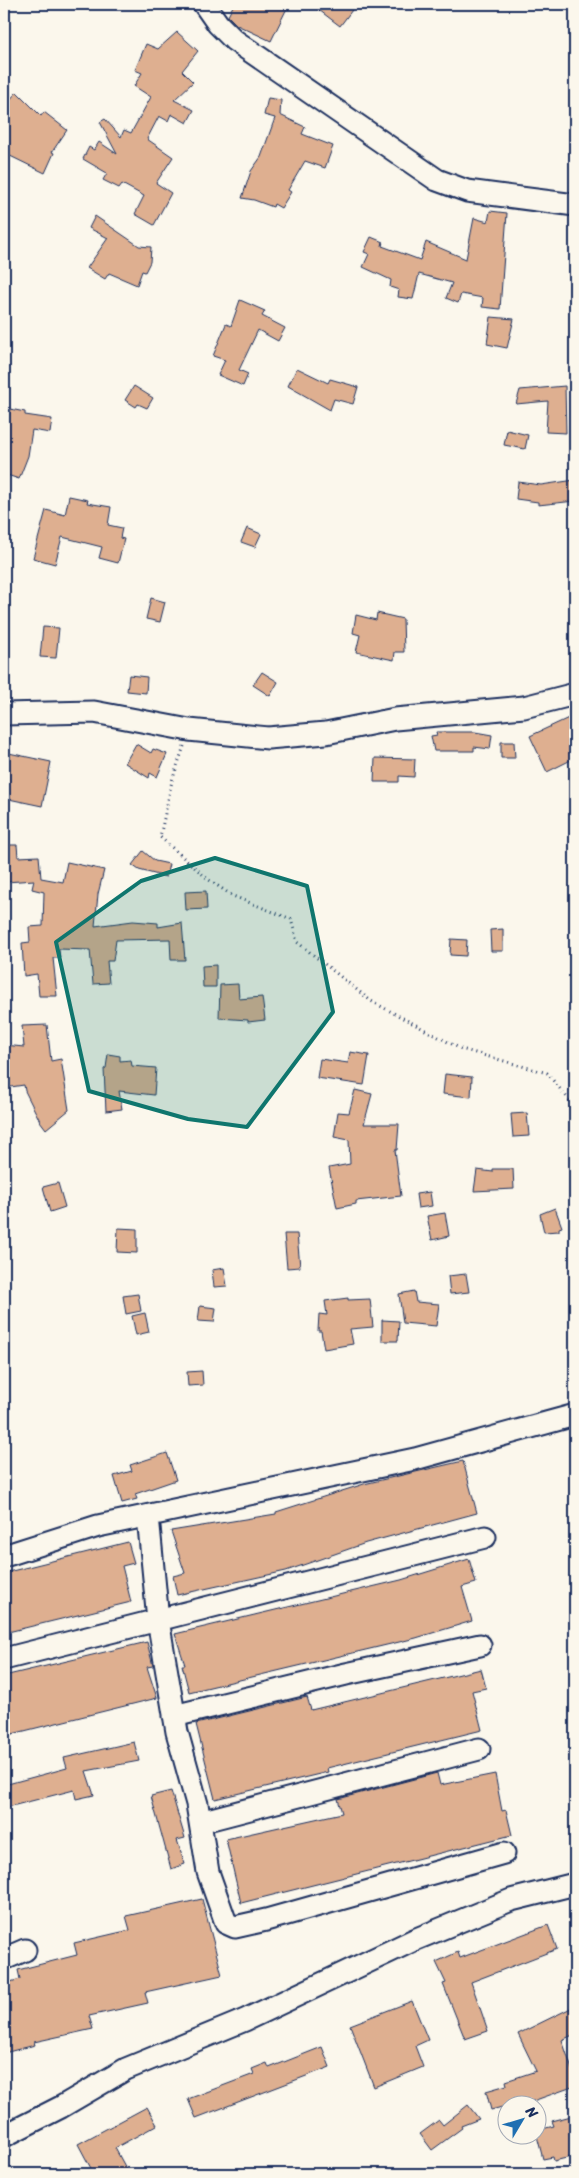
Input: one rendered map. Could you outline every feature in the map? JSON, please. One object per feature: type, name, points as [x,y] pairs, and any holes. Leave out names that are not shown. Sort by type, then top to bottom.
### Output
[{"type":"street","points":[[204,4],[218,24],[234,40],[437,180],[467,191],[575,205]]},
{"type":"street","points":[[4,714],[94,712],[189,730],[268,738],[326,733],[395,719],[524,707],[575,694]]},
{"type":"street","points":[[4,1556],[98,1526],[415,1459],[575,1415]]},
{"type":"street","points":[[148,1516],[158,1620],[174,1716],[200,1822],[208,1872],[219,1909],[226,1923],[235,1927],[504,1853]]},
{"type":"street","points":[[4,1659],[485,1537]]},
{"type":"street","points":[[174,1716],[346,1674],[480,1645]]},
{"type":"street","points":[[200,1822],[479,1749]]},
{"type":"street","points":[[4,2136],[61,2107],[126,2069],[245,2020],[414,1940],[511,1900],[575,1884]]},
{"type":"street","points":[[4,1959],[26,1950]]},
{"type":"path","points":[[189,730],[172,781],[160,838],[209,880],[234,896],[291,919],[297,942],[371,1001],[461,1049],[547,1073],[575,1107]]},
{"type":"highlighted area","points":[[215,858],[307,886],[333,1012],[247,1127],[188,1119],[89,1091],[56,942],[141,881]]},
{"type":"building","points":[[234,4],[289,4],[271,41],[237,25],[228,16]]},
{"type":"building","points":[[311,4],[345,4],[352,10],[340,26]]},
{"type":"building","points":[[177,32],[198,51],[182,71],[193,82],[174,100],[194,110],[187,123],[171,114],[168,121],[159,116],[147,139],[173,157],[156,183],[171,193],[154,225],[135,214],[144,196],[122,184],[119,188],[103,180],[107,173],[83,159],[89,147],[94,150],[99,142],[117,154],[100,122],[105,119],[121,137],[124,130],[131,133],[151,97],[134,86],[142,73],[135,70],[146,44],[158,49]]},
{"type":"building","points":[[17,92],[41,116],[44,112],[67,130],[52,152],[54,153],[45,173],[4,153],[4,106]]},
{"type":"building","points":[[268,98],[281,100],[280,115],[305,127],[302,134],[333,146],[325,168],[305,161],[288,190],[291,192],[281,208],[274,204],[273,207],[242,198],[251,171],[261,157],[275,118],[264,115]]},
{"type":"building","points":[[490,211],[507,213],[500,309],[482,307],[483,298],[461,294],[458,303],[446,298],[452,283],[419,274],[413,299],[398,297],[399,290],[390,287],[391,280],[363,267],[369,254],[364,252],[371,237],[383,242],[382,246],[420,260],[426,242],[466,259],[474,218],[488,222]]},
{"type":"building","points":[[95,216],[139,246],[151,247],[150,262],[145,272],[142,271],[137,285],[109,273],[105,279],[87,268],[108,238],[89,228]]},
{"type":"building","points":[[240,300],[265,311],[262,316],[285,328],[278,341],[258,330],[239,370],[248,374],[243,386],[218,375],[225,360],[213,356],[226,324],[231,326]]},
{"type":"building","points":[[491,317],[514,319],[507,348],[487,344]]},
{"type":"building","points":[[297,368],[328,383],[330,379],[358,387],[353,404],[334,399],[330,410],[288,386]]},
{"type":"building","points":[[134,386],[153,398],[147,408],[138,404],[136,407],[125,400]]},
{"type":"building","points":[[565,386],[566,433],[546,432],[548,401],[516,404],[520,390]]},
{"type":"building","points":[[10,409],[25,412],[25,415],[52,419],[50,433],[32,430],[28,456],[19,479],[4,474],[4,440]]},
{"type":"building","points":[[507,430],[528,435],[525,449],[504,445]]},
{"type":"building","points":[[575,480],[575,501],[538,505],[538,502],[516,499],[518,482],[541,485]]},
{"type":"building","points":[[69,496],[88,500],[87,503],[111,507],[108,525],[122,528],[120,538],[124,539],[118,563],[99,558],[102,547],[62,537],[55,564],[33,558],[46,510],[65,515]]},
{"type":"building","points":[[247,528],[261,534],[255,547],[241,542]]},
{"type":"building","points":[[151,598],[165,602],[160,622],[146,619]]},
{"type":"building","points":[[377,613],[403,619],[404,652],[395,652],[394,660],[356,652],[360,635],[353,633],[356,615],[376,620]]},
{"type":"building","points":[[43,627],[59,628],[56,658],[40,657]]},
{"type":"building","points":[[262,672],[278,682],[270,696],[253,685]]},
{"type":"building","points":[[129,675],[147,677],[146,693],[127,691]]},
{"type":"building","points":[[575,715],[575,758],[547,772],[530,736]]},
{"type":"building","points":[[436,732],[475,732],[492,735],[490,749],[474,747],[474,751],[434,751],[431,736],[437,735]]},
{"type":"building","points":[[501,742],[514,742],[515,758],[501,758]]},
{"type":"building","points":[[136,744],[151,753],[153,749],[167,754],[157,777],[150,773],[149,778],[125,763]]},
{"type":"building","points":[[4,752],[51,762],[42,806],[4,798]]},
{"type":"building","points":[[375,758],[415,759],[414,777],[399,776],[399,782],[374,782]]},
{"type":"building","points":[[4,845],[17,845],[18,857],[39,856],[41,878],[63,882],[67,862],[104,870],[98,894],[95,926],[133,921],[158,923],[158,927],[182,923],[185,960],[171,960],[170,939],[116,940],[113,961],[107,961],[109,983],[93,984],[90,950],[59,949],[60,958],[53,958],[57,996],[39,996],[37,974],[24,976],[22,943],[30,942],[29,927],[43,926],[44,892],[32,889],[34,880],[6,882]]},
{"type":"building","points":[[143,851],[155,861],[169,864],[166,877],[139,870],[132,865]]},
{"type":"building","points":[[206,891],[207,909],[186,910],[185,892]]},
{"type":"building","points":[[503,929],[503,951],[491,951],[490,930]]},
{"type":"building","points":[[451,939],[467,940],[466,956],[450,955]]},
{"type":"building","points":[[216,965],[216,987],[203,987],[202,966]]},
{"type":"building","points":[[238,984],[239,999],[262,997],[265,1020],[248,1022],[248,1020],[219,1018],[220,985]]},
{"type":"building","points":[[47,1025],[51,1061],[61,1059],[69,1110],[46,1129],[25,1091],[24,1085],[4,1088],[4,1045],[24,1047],[22,1026]]},
{"type":"building","points":[[350,1052],[369,1055],[364,1085],[317,1078],[320,1059],[348,1063]]},
{"type":"building","points":[[108,1054],[120,1056],[120,1061],[131,1060],[132,1066],[156,1068],[154,1095],[119,1091],[122,1109],[106,1111],[104,1069],[106,1068]]},
{"type":"building","points":[[445,1074],[472,1077],[471,1097],[443,1094]]},
{"type":"building","points":[[355,1090],[372,1094],[364,1124],[399,1124],[397,1150],[395,1150],[401,1196],[356,1201],[356,1204],[337,1208],[329,1168],[350,1164],[349,1140],[334,1137],[338,1112],[349,1113]]},
{"type":"building","points":[[527,1113],[529,1136],[513,1137],[511,1114]]},
{"type":"building","points":[[493,1169],[513,1169],[514,1189],[474,1191],[477,1170],[493,1172]]},
{"type":"building","points":[[58,1183],[65,1207],[50,1212],[43,1187]]},
{"type":"building","points":[[430,1192],[432,1206],[418,1208],[416,1194]]},
{"type":"building","points":[[555,1208],[562,1227],[559,1228],[559,1231],[544,1232],[540,1214]]},
{"type":"building","points":[[445,1213],[449,1236],[432,1240],[427,1216]]},
{"type":"building","points":[[118,1228],[137,1229],[137,1253],[117,1252]]},
{"type":"building","points":[[284,1234],[297,1234],[300,1267],[287,1268]]},
{"type":"building","points":[[224,1268],[227,1286],[214,1287],[212,1270]]},
{"type":"building","points":[[466,1274],[469,1292],[450,1294],[448,1276]]},
{"type":"building","points":[[414,1291],[416,1302],[439,1304],[436,1326],[403,1323],[399,1294]]},
{"type":"building","points":[[138,1294],[141,1311],[126,1314],[123,1296]]},
{"type":"building","points":[[348,1298],[348,1300],[370,1299],[373,1327],[350,1329],[353,1344],[324,1349],[321,1331],[318,1331],[319,1314],[327,1315],[325,1301]]},
{"type":"building","points":[[200,1306],[216,1308],[214,1322],[198,1321]]},
{"type":"building","points":[[145,1313],[149,1332],[136,1335],[132,1316]]},
{"type":"building","points":[[382,1320],[399,1321],[398,1341],[382,1341]]},
{"type":"building","points":[[202,1371],[203,1385],[188,1386],[187,1372]]},
{"type":"building","points":[[167,1453],[176,1480],[135,1494],[137,1499],[122,1503],[114,1476],[132,1471],[130,1465]]},
{"type":"building","points":[[463,1461],[477,1513],[366,1543],[286,1571],[177,1595],[173,1576],[185,1573],[171,1531],[276,1514],[276,1512],[364,1484]]},
{"type":"building","points":[[128,1542],[134,1563],[122,1566],[131,1602],[4,1633],[4,1573]]},
{"type":"building","points":[[469,1559],[476,1583],[462,1587],[472,1621],[416,1638],[189,1692],[182,1665],[185,1665],[175,1634],[401,1580]]},
{"type":"building","points":[[147,1642],[153,1666],[147,1667],[157,1698],[4,1736],[4,1676]]},
{"type":"building","points":[[481,1669],[486,1688],[472,1691],[482,1730],[327,1768],[328,1772],[215,1799],[196,1724],[307,1697],[311,1710]]},
{"type":"building","points":[[134,1742],[139,1761],[86,1771],[94,1795],[76,1799],[74,1790],[4,1808],[4,1785],[67,1768],[64,1758]]},
{"type":"building","points":[[437,1773],[440,1785],[495,1774],[502,1811],[506,1810],[512,1835],[241,1903],[226,1839],[342,1813],[338,1799]]},
{"type":"building","points":[[171,1791],[185,1838],[177,1840],[185,1864],[171,1869],[151,1796]]},
{"type":"building","points":[[202,1899],[222,1975],[145,1992],[148,2003],[89,2016],[93,2029],[34,2042],[35,2045],[4,2053],[4,1984],[20,1979],[18,1970],[77,1955],[74,1943],[130,1930],[126,1916]]},
{"type":"building","points":[[548,1925],[557,1949],[471,1982],[488,2031],[465,2039],[443,1984],[446,1983],[436,1962],[458,1952],[460,1958]]},
{"type":"building","points":[[412,2001],[428,2040],[415,2046],[423,2067],[374,2087],[350,2025]]},
{"type":"building","points":[[575,2006],[575,2034],[562,2040],[575,2078],[575,2086],[546,2096],[496,2096],[496,2109],[491,2110],[486,2091],[507,2085],[506,2081],[536,2071],[518,2034]]},
{"type":"building","points":[[322,2047],[330,2067],[196,2118],[188,2099],[254,2074],[252,2069],[267,2063],[269,2068]]},
{"type":"building","points":[[468,2105],[479,2119],[461,2126],[462,2128],[432,2150],[420,2134],[439,2120],[443,2125]]},
{"type":"building","points":[[147,2107],[157,2125],[115,2148],[129,2174],[94,2174],[78,2144]]},
{"type":"building","points":[[575,2115],[575,2156],[554,2161],[553,2157],[543,2159],[540,2146],[546,2146],[546,2128],[554,2126],[552,2121]]}]
